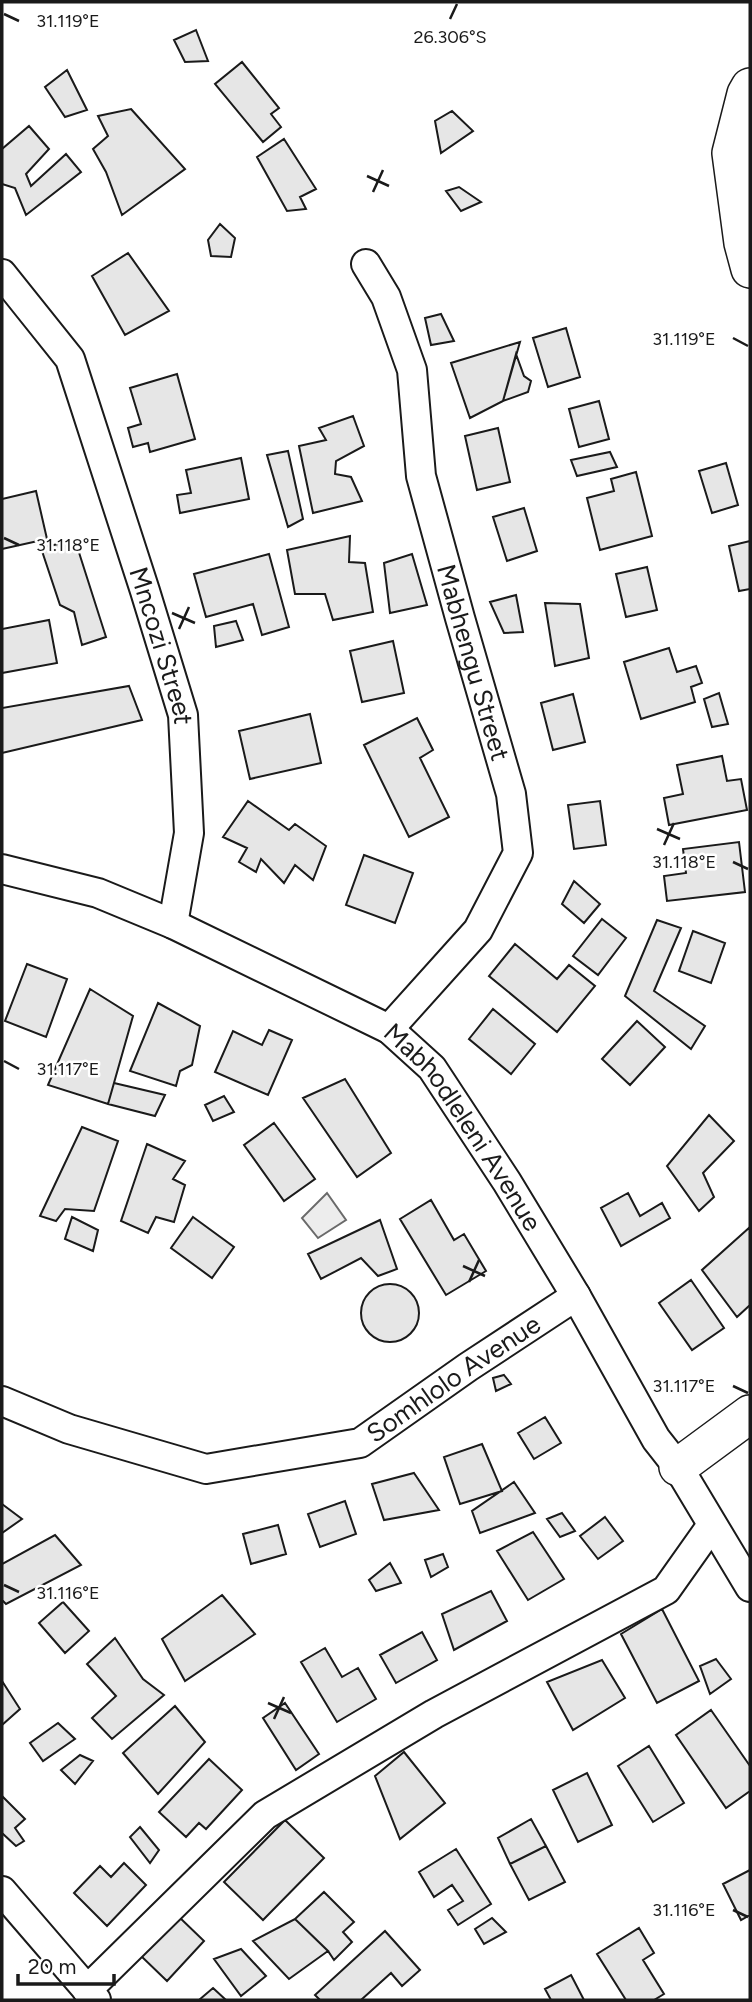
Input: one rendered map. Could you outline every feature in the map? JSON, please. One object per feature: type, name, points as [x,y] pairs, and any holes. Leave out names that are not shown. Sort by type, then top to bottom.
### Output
[{"type":"street","points":[[750,87],[731,153],[743,243],[750,269]]},
{"type":"street","name":"Mabhengu Street","points":[[366,264],[386,297],[412,370],[421,476],[511,794],[518,853],[478,930],[389,1029]]},
{"type":"street","name":"Mncozi Street","points":[[2,274],[70,359],[183,715],[189,833],[173,923]]},
{"type":"street","name":"Mabhodleleni Avenue","points":[[2,869],[98,893],[173,923],[389,1029],[432,1068],[507,1182],[576,1296],[656,1439],[678,1467],[750,1587]]},
{"type":"street","name":"Somhlolo Avenue","points":[[2,1401],[69,1429],[206,1469],[360,1443],[576,1296]]},
{"type":"street","points":[[678,1467],[750,1414]]},
{"type":"street","points":[[2,1891],[92,1995],[265,1815],[433,1714],[666,1590],[712,1525]]},
{"type":"shaded area","points":[[327,1193],[346,1220],[318,1238],[302,1218]]},
{"type":"building","points":[[196,30],[208,61],[185,62],[174,40]]},
{"type":"building","points":[[242,62],[279,108],[271,114],[281,127],[263,142],[215,84]]},
{"type":"building","points":[[67,70],[87,110],[65,117],[45,87]]},
{"type":"building","points":[[131,109],[185,169],[122,215],[106,172],[93,149],[108,136],[98,116]]},
{"type":"building","points":[[452,111],[473,131],[441,153],[435,121]]},
{"type":"building","points":[[29,126],[49,149],[26,174],[31,186],[66,154],[81,172],[26,215],[15,188],[2,184],[2,149]]},
{"type":"building","points":[[284,139],[316,189],[300,197],[306,209],[287,211],[257,157]]},
{"type":"building","points":[[459,187],[481,202],[461,211],[446,191]]},
{"type":"building","points":[[220,224],[235,238],[231,257],[211,256],[208,240]]},
{"type":"building","points":[[128,253],[169,311],[125,335],[92,276]]},
{"type":"building","points":[[441,314],[454,341],[431,345],[425,318]]},
{"type":"building","points":[[566,328],[580,377],[548,387],[533,338]]},
{"type":"building","points":[[520,342],[503,401],[470,418],[451,363]]},
{"type":"building","points":[[516,354],[524,376],[531,381],[528,392],[503,401]]},
{"type":"building","points":[[177,374],[195,439],[150,452],[148,443],[133,447],[128,428],[141,424],[130,388]]},
{"type":"building","points":[[599,401],[609,439],[579,447],[569,409]]},
{"type":"building","points":[[353,416],[364,446],[336,461],[335,474],[351,477],[362,501],[313,513],[299,446],[326,440],[319,428]]},
{"type":"building","points":[[498,428],[510,482],[477,490],[465,436]]},
{"type":"building","points":[[288,451],[303,519],[288,527],[267,455]]},
{"type":"building","points":[[610,452],[617,467],[577,476],[571,460]]},
{"type":"building","points":[[241,458],[249,499],[180,513],[177,495],[191,493],[186,470]]},
{"type":"building","points":[[726,463],[738,505],[712,513],[699,471]]},
{"type":"building","points":[[636,472],[652,536],[600,550],[587,498],[614,491],[611,479]]},
{"type":"building","points":[[36,491],[47,539],[2,549],[2,499]]},
{"type":"building","points":[[524,508],[537,551],[507,561],[493,517]]},
{"type":"building","points":[[350,536],[349,562],[365,563],[373,612],[333,620],[325,594],[295,594],[287,550]]},
{"type":"building","points":[[75,540],[106,637],[82,645],[74,612],[60,605],[41,548]]},
{"type":"building","points":[[750,541],[750,589],[739,591],[729,546]]},
{"type":"building","points":[[269,554],[289,627],[262,635],[253,604],[206,617],[194,574]]},
{"type":"building","points":[[412,554],[427,605],[390,613],[384,563]]},
{"type":"building","points":[[647,567],[657,610],[626,617],[616,574]]},
{"type":"building","points":[[516,595],[523,632],[504,633],[490,602]]},
{"type":"building","points":[[545,603],[580,604],[589,658],[555,666]]},
{"type":"building","points":[[49,620],[57,663],[2,673],[2,629]]},
{"type":"building","points":[[236,621],[243,640],[216,647],[214,626]]},
{"type":"building","points":[[393,641],[404,693],[362,702],[350,651]]},
{"type":"building","points":[[669,648],[677,672],[696,666],[702,683],[691,687],[695,702],[641,719],[624,662]]},
{"type":"building","points":[[129,686],[142,720],[2,753],[2,708]]},
{"type":"building","points":[[719,693],[728,724],[712,727],[704,699]]},
{"type":"building","points":[[573,694],[585,742],[553,750],[541,703]]},
{"type":"building","points":[[310,714],[321,763],[250,779],[239,731]]},
{"type":"building","points":[[417,718],[433,750],[420,758],[449,817],[409,837],[364,745]]},
{"type":"building","points":[[722,756],[727,781],[741,779],[747,810],[669,825],[664,798],[683,794],[677,765]]},
{"type":"building","points":[[248,801],[289,830],[295,824],[326,846],[313,880],[295,865],[284,883],[261,859],[256,872],[239,862],[247,848],[223,837]]},
{"type":"building","points":[[600,801],[606,845],[574,849],[568,805]]},
{"type":"building","points":[[739,842],[745,892],[667,901],[664,876],[686,873],[683,849]]},
{"type":"building","points":[[364,855],[413,873],[395,923],[346,905]]},
{"type":"building","points":[[574,881],[600,904],[584,923],[562,904]]},
{"type":"building","points":[[602,919],[626,938],[598,975],[573,956]]},
{"type":"building","points":[[657,920],[681,928],[654,991],[705,1026],[691,1049],[625,996]]},
{"type":"building","points":[[693,931],[725,943],[711,983],[679,971]]},
{"type":"building","points":[[515,944],[557,979],[569,965],[595,986],[557,1032],[489,976]]},
{"type":"building","points":[[27,964],[67,979],[46,1037],[5,1021]]},
{"type":"building","points":[[90,989],[133,1016],[108,1104],[48,1085]]},
{"type":"building","points":[[158,1003],[200,1026],[192,1065],[180,1071],[176,1086],[130,1071]]},
{"type":"building","points":[[493,1009],[535,1044],[511,1074],[469,1039]]},
{"type":"building","points":[[637,1021],[665,1047],[630,1085],[602,1059]]},
{"type":"building","points":[[269,1030],[292,1040],[268,1095],[215,1072],[233,1031],[262,1045]]},
{"type":"building","points":[[345,1079],[391,1153],[357,1177],[303,1098]]},
{"type":"building","points":[[114,1083],[165,1095],[155,1116],[108,1104]]},
{"type":"building","points":[[224,1096],[234,1112],[213,1121],[205,1105]]},
{"type":"building","points":[[709,1115],[734,1141],[703,1173],[714,1197],[699,1211],[667,1166]]},
{"type":"building","points":[[274,1123],[315,1179],[284,1201],[244,1145]]},
{"type":"building","points":[[82,1127],[118,1141],[94,1211],[65,1209],[56,1221],[40,1216]]},
{"type":"building","points":[[147,1144],[185,1161],[173,1179],[185,1185],[174,1222],[156,1217],[148,1233],[121,1221]]},
{"type":"building","points":[[628,1193],[640,1216],[662,1203],[670,1218],[621,1246],[601,1208]]},
{"type":"building","points":[[431,1200],[454,1240],[464,1234],[486,1271],[446,1295],[400,1219]]},
{"type":"building","points":[[72,1217],[98,1230],[93,1251],[65,1239]]},
{"type":"building","points":[[193,1217],[234,1247],[212,1278],[171,1248]]},
{"type":"building","points":[[380,1220],[397,1269],[378,1276],[361,1258],[321,1279],[308,1254]]},
{"type":"building","points":[[750,1227],[750,1305],[737,1317],[702,1270]]},
{"type":"building","points":[[691,1280],[724,1328],[692,1350],[659,1303]]},
{"type":"building","points":[[390,1284],[401,1286],[414,1297],[419,1313],[417,1324],[406,1337],[390,1342],[379,1340],[366,1329],[361,1313],[363,1302],[374,1289]]},
{"type":"building","points":[[504,1375],[511,1384],[496,1391],[493,1378]]},
{"type":"building","points":[[545,1417],[561,1443],[534,1459],[518,1433]]},
{"type":"building","points":[[482,1444],[502,1491],[460,1504],[444,1457]]},
{"type":"building","points":[[414,1473],[439,1510],[384,1520],[372,1484]]},
{"type":"building","points":[[514,1482],[535,1513],[480,1533],[472,1511]]},
{"type":"building","points":[[345,1501],[356,1534],[320,1547],[308,1514]]},
{"type":"building","points":[[2,1504],[22,1519],[2,1533]]},
{"type":"building","points":[[562,1513],[575,1531],[560,1537],[547,1519]]},
{"type":"building","points":[[605,1517],[623,1541],[598,1559],[580,1536]]},
{"type":"building","points":[[278,1525],[286,1554],[251,1564],[243,1534]]},
{"type":"building","points":[[533,1532],[564,1579],[528,1600],[497,1551]]},
{"type":"building","points":[[55,1535],[81,1565],[6,1604],[2,1600],[2,1564]]},
{"type":"building","points":[[443,1554],[448,1567],[431,1577],[425,1560]]},
{"type":"building","points":[[390,1563],[401,1583],[376,1591],[369,1580]]},
{"type":"building","points":[[491,1591],[507,1621],[454,1650],[442,1614]]},
{"type":"building","points":[[222,1595],[255,1634],[185,1681],[162,1639]]},
{"type":"building","points":[[63,1602],[89,1631],[65,1653],[39,1623]]},
{"type":"building","points":[[662,1609],[699,1681],[657,1703],[621,1634]]},
{"type":"building","points":[[422,1632],[437,1660],[396,1683],[380,1655]]},
{"type":"building","points":[[115,1638],[143,1679],[164,1695],[112,1739],[92,1718],[116,1696],[87,1664]]},
{"type":"building","points":[[325,1648],[342,1677],[358,1668],[376,1699],[337,1722],[301,1662]]},
{"type":"building","points":[[716,1659],[731,1679],[710,1694],[700,1666]]},
{"type":"building","points":[[602,1660],[625,1698],[573,1730],[547,1682]]},
{"type":"building","points":[[2,1681],[20,1709],[2,1725]]},
{"type":"building","points":[[285,1703],[319,1754],[296,1770],[263,1718]]},
{"type":"building","points":[[175,1706],[205,1742],[158,1794],[123,1753]]},
{"type":"building","points":[[711,1710],[750,1766],[750,1791],[726,1808],[676,1735]]},
{"type":"building","points":[[58,1723],[75,1739],[43,1761],[30,1743]]},
{"type":"building","points":[[649,1746],[684,1803],[653,1822],[618,1766]]},
{"type":"building","points":[[404,1752],[445,1803],[400,1839],[375,1776]]},
{"type":"building","points":[[80,1755],[93,1761],[75,1784],[61,1770]]},
{"type":"building","points":[[209,1759],[242,1790],[206,1829],[199,1823],[186,1837],[159,1812]]},
{"type":"building","points":[[587,1773],[612,1825],[578,1842],[553,1790]]},
{"type":"building","points":[[2,1796],[25,1819],[15,1828],[24,1841],[16,1846],[2,1833]]},
{"type":"building","points":[[531,1819],[546,1846],[510,1864],[498,1838]]},
{"type":"building","points":[[285,1820],[324,1858],[263,1920],[224,1882]]},
{"type":"building","points":[[140,1827],[159,1850],[150,1863],[130,1837]]},
{"type":"building","points":[[546,1846],[565,1882],[529,1900],[510,1864]]},
{"type":"building","points":[[456,1849],[491,1904],[458,1925],[448,1910],[463,1901],[452,1885],[434,1897],[419,1872]]},
{"type":"building","points":[[124,1863],[146,1885],[107,1926],[74,1893],[100,1866],[111,1877]]},
{"type":"building","points":[[750,1870],[750,1915],[741,1920],[723,1884]]},
{"type":"building","points":[[324,1892],[354,1922],[343,1932],[352,1942],[334,1960],[295,1919]]},
{"type":"building","points":[[177,1915],[204,1941],[167,1981],[140,1955]]},
{"type":"building","points":[[492,1918],[506,1932],[484,1944],[475,1929]]},
{"type":"building","points":[[295,1919],[328,1951],[289,1979],[253,1941]]},
{"type":"building","points":[[639,1928],[654,1953],[643,1960],[664,1994],[654,2000],[626,2000],[597,1954]]},
{"type":"building","points":[[385,1931],[420,1970],[402,1986],[391,1973],[361,2000],[320,2000],[315,1995]]},
{"type":"building","points":[[241,1949],[266,1976],[241,1996],[214,1959]]},
{"type":"building","points":[[571,1975],[584,2000],[551,2000],[545,1989]]},
{"type":"building","points":[[213,1988],[226,2000],[199,2000]]}]
